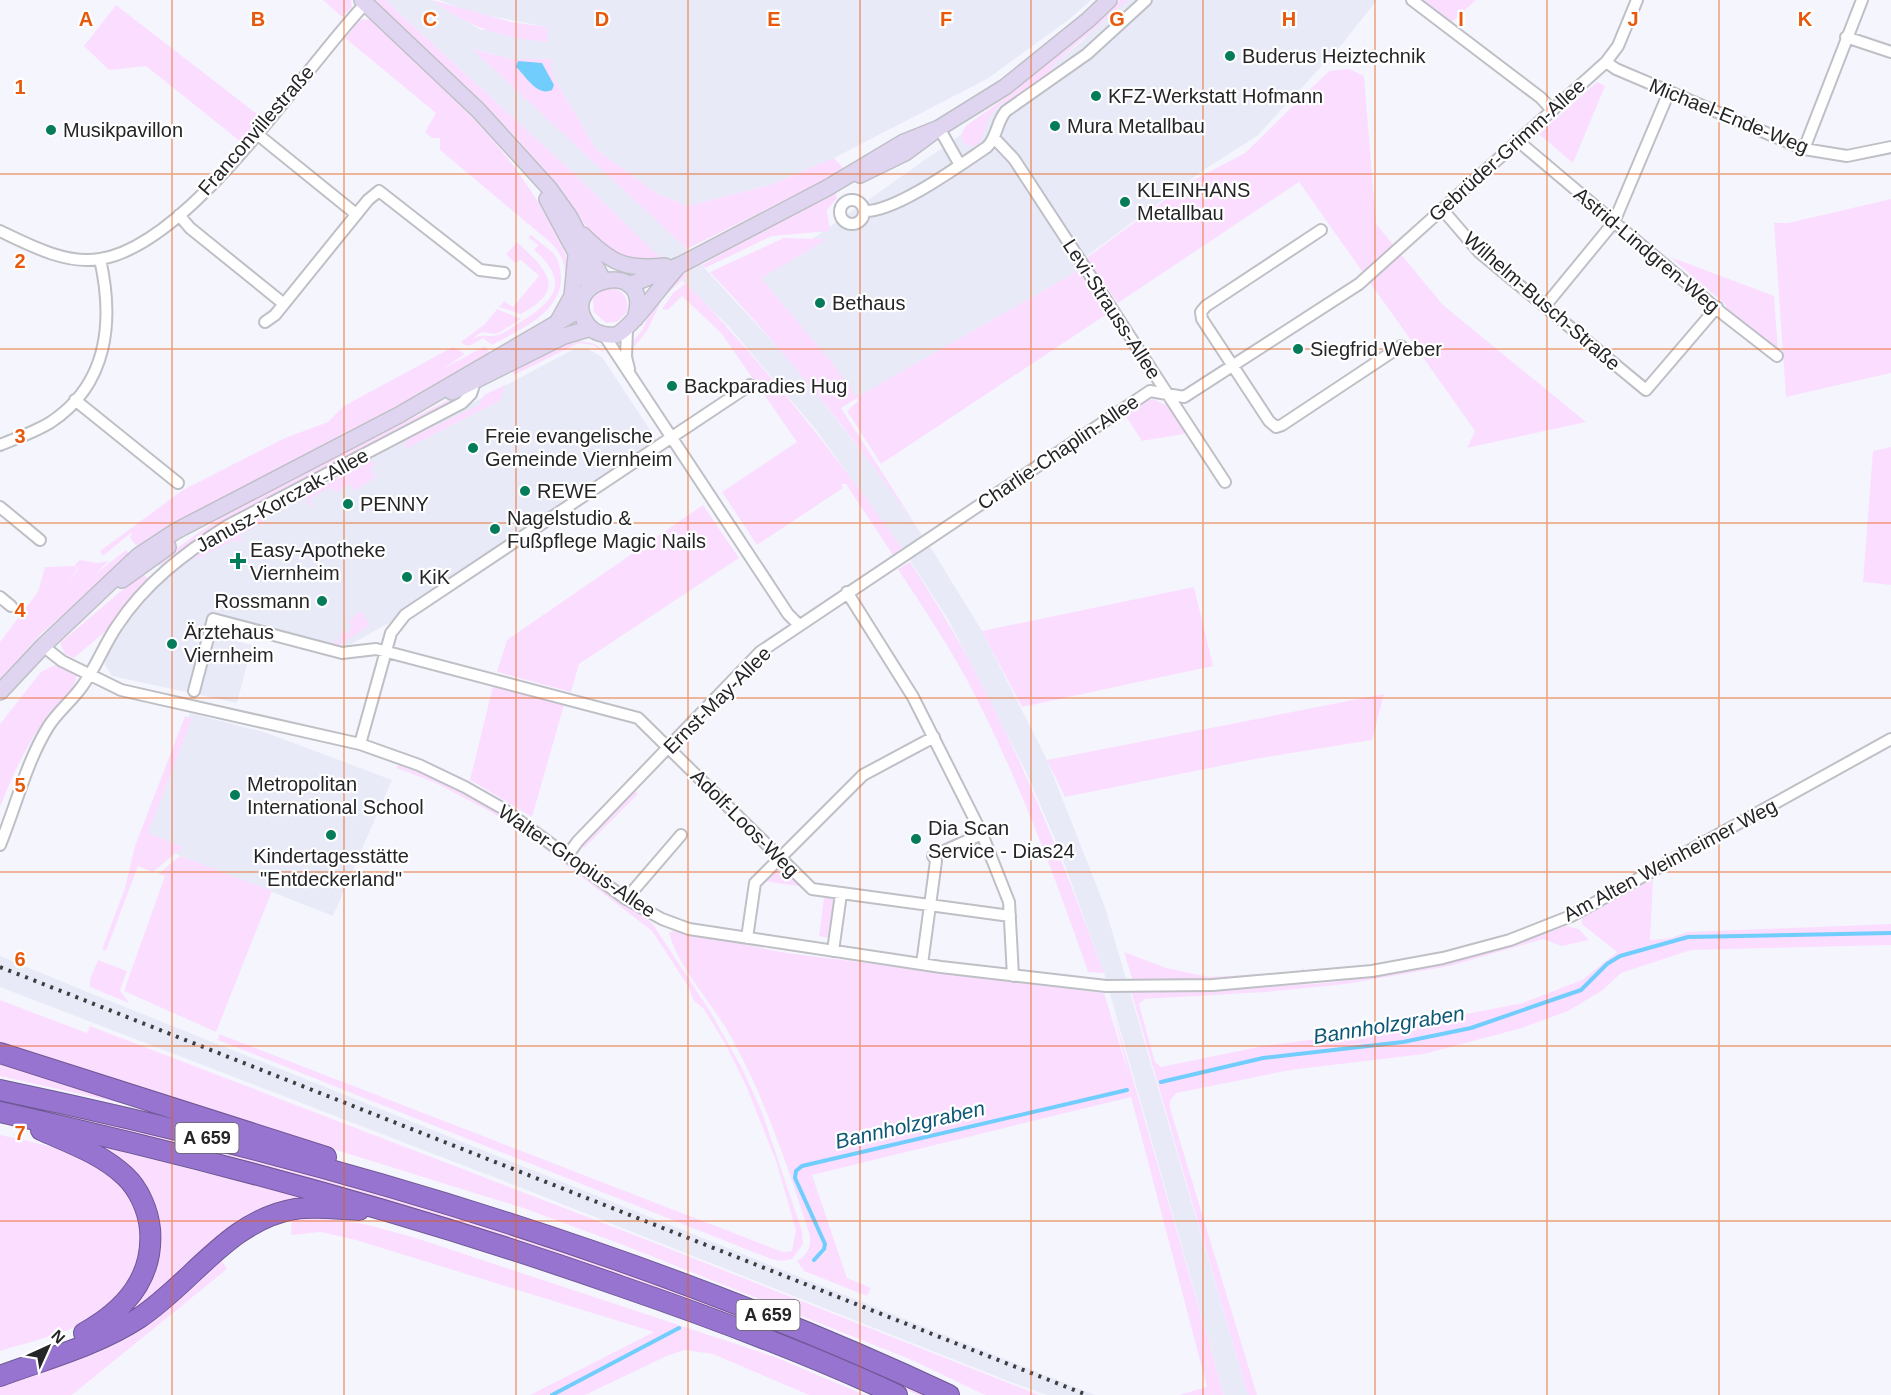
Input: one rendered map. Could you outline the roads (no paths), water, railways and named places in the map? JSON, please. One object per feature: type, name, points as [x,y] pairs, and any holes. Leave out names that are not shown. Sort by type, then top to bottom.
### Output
[{"type":"highway","points":[[0,1053],[324,1156],[373,1174],[412,1193]]},
{"type":"highway","name":"A 659","points":[[0,1090],[243,1147],[412,1193],[750,1308],[949,1395]]},
{"type":"highway","points":[[0,1112],[87,1151],[127,1178],[141,1198],[149,1217],[151,1242],[149,1264],[141,1282],[128,1300],[106,1321],[79,1335],[0,1362]]},
{"type":"highway","name":"A 659","points":[[0,1112],[231,1166],[409,1216],[676,1305],[795,1351],[897,1395]]},
{"type":"highway","points":[[0,1376],[113,1332],[138,1319],[161,1302],[236,1234],[266,1218],[295,1209],[331,1208],[409,1216]]},
{"type":"main road","points":[[629,285],[680,265],[827,188],[903,142],[939,128],[1005,87],[1088,20],[1109,0]]},
{"type":"main road","points":[[364,2],[478,110],[562,204],[576,229],[597,284]]},
{"type":"main road","points":[[520,155],[576,253],[597,284]]},
{"type":"main road","points":[[576,229],[616,263],[644,268],[680,265]]},
{"type":"main road","points":[[556,325],[572,296],[576,253]]},
{"type":"main road","points":[[399,415],[475,382],[564,336],[597,332],[616,335],[631,324],[680,265]]},
{"type":"main road","points":[[0,692],[43,646],[138,556],[209,515],[399,415],[497,356],[556,325],[581,309],[597,284],[615,279],[629,285],[637,299],[631,324]]},
{"type":"main road","points":[[581,309],[597,332]]},
{"type":"main road","points":[[0,700],[18,673]]},
{"type":"street","points":[[864,211],[872,212],[891,206],[960,165],[995,139],[998,122],[1006,111],[1087,54],[1146,0]]},
{"type":"street","points":[[1412,0],[1541,98],[1552,110]]},
{"type":"street","name":"Gebrüder-Grimm-Allee","points":[[1357,286],[1606,62],[1618,46],[1637,0]]},
{"type":"street","points":[[1804,149],[1862,0]]},
{"type":"street","name":"Franconvillestraße","points":[[100,260],[143,241],[179,215],[222,176],[364,2]]},
{"type":"street","points":[[1846,38],[1891,52]]},
{"type":"street","name":"Michael-Ende-Weg","points":[[1606,62],[1616,69],[1804,149],[1847,156],[1891,147]]},
{"type":"street","points":[[1545,306],[1614,222],[1669,92]]},
{"type":"street","points":[[939,128],[960,165]]},
{"type":"street","points":[[257,134],[356,214]]},
{"type":"street","name":"Levi-Strauss-Allee","points":[[995,139],[1014,159],[1225,482]]},
{"type":"street","name":"Astrid-Lindgren-Weg","points":[[1518,141],[1777,356]]},
{"type":"street","points":[[265,322],[284,304],[356,214],[380,191],[480,270],[504,273]]},
{"type":"street","name":"Wilhelm-Busch-Straße","points":[[1442,210],[1479,252],[1646,390],[1717,307]]},
{"type":"street","points":[[179,215],[190,228],[284,304]]},
{"type":"street","points":[[1320,230],[1201,312],[1202,319],[1269,421],[1276,426],[1401,346]]},
{"type":"street","points":[[0,231],[25,243],[63,256],[100,260],[106,304],[107,336],[94,372],[75,400],[50,422],[0,445]]},
{"type":"street","name":"Charlie-Chaplin-Allee","points":[[915,547],[1150,392],[1184,397],[1357,286]]},
{"type":"street","points":[[630,375],[626,357],[631,324]]},
{"type":"street","points":[[597,332],[673,437],[788,614],[799,625]]},
{"type":"street","name":"Janusz-Korczak-Allee","points":[[89,674],[132,605],[156,578],[195,546],[237,521],[462,403],[471,394],[475,382]]},
{"type":"street","points":[[360,744],[391,633],[405,615],[750,385]]},
{"type":"street","points":[[75,400],[178,483]]},
{"type":"street","points":[[0,507],[40,540]]},
{"type":"street","name":"Ernst-May-Allee","points":[[567,856],[578,841],[760,652],[915,547]]},
{"type":"street","points":[[847,592],[880,642],[934,736],[982,834],[1007,896],[1013,976]]},
{"type":"street","points":[[0,597],[11,606]]},
{"type":"street","name":"Adolf-Loos-Weg","points":[[194,691],[213,619],[342,653],[376,649],[386,651],[638,718],[812,889],[930,907],[1010,916]]},
{"type":"street","name":"Walter-Gropius-Allee","points":[[43,646],[74,666],[121,690],[360,744],[413,762],[465,787],[531,828],[626,899],[662,919],[689,929],[1013,976],[1118,985]]},
{"type":"street","points":[[0,845],[37,748],[60,710],[82,688],[89,674]]},
{"type":"street","points":[[747,938],[755,883],[863,776],[934,736]]},
{"type":"street","name":"Am Alten Weinheimer Weg","points":[[1118,985],[1214,985],[1372,971],[1443,958],[1510,940],[1571,916],[1620,891],[1891,739]]},
{"type":"street","points":[[922,964],[936,861],[933,856],[982,834]]},
{"type":"street","points":[[626,899],[681,835]]},
{"type":"street","points":[[833,951],[841,894]]},
{"type":"water","points":[[518,61],[542,63],[554,85],[552,90],[541,91],[532,84],[516,67]]},
{"type":"waterway","name":"Bannholzgraben","points":[[1161,1082],[1263,1058],[1403,1042],[1471,1028],[1581,990],[1607,964],[1620,956],[1688,937],[1891,933]]},
{"type":"waterway","name":"Bannholzgraben","points":[[814,1260],[824,1249],[825,1244],[795,1178],[796,1171],[802,1166],[1127,1090]]},
{"type":"waterway","name":"Bannholzgraben","points":[[552,1395],[679,1328]]},
{"type":"railway","points":[[0,967],[1087,1395]]},
{"type":"place","name":"Buderus Heiztechnik","points":[[1230,56]]},
{"type":"place","name":"KFZ-Werkstatt Hofmann","points":[[1096,96]]},
{"type":"place","name":"Mura Metallbau","points":[[1055,126]]},
{"type":"place","name":"Musikpavillon","points":[[51,130]]},
{"type":"place","name":"KLEINHANS Metallbau","points":[[1125,202]]},
{"type":"place","name":"Bethaus","points":[[820,303]]},
{"type":"place","name":"Siegfrid Weber","points":[[1298,349]]},
{"type":"place","name":"Backparadies Hug","points":[[672,386]]},
{"type":"place","name":"Freie evangelische Gemeinde Viernheim","points":[[473,448]]},
{"type":"place","name":"REWE","points":[[525,491]]},
{"type":"place","name":"PENNY","points":[[348,504]]},
{"type":"place","name":"Nagelstudio & Fußpflege Magic Nails","points":[[495,529]]},
{"type":"place","name":"Easy-Apotheke Viernheim","points":[[238,561]]},
{"type":"place","name":"KiK","points":[[407,577]]},
{"type":"place","name":"Rossmann","points":[[322,601]]},
{"type":"place","name":"Ärztehaus Viernheim","points":[[172,644]]},
{"type":"place","name":"Metropolitan International School","points":[[235,795]]},
{"type":"place","name":"Kindertagesstätte \"Entdeckerland\"","points":[[331,835]]},
{"type":"place","name":"Dia Scan Service - Dias24","points":[[916,839]]}]
